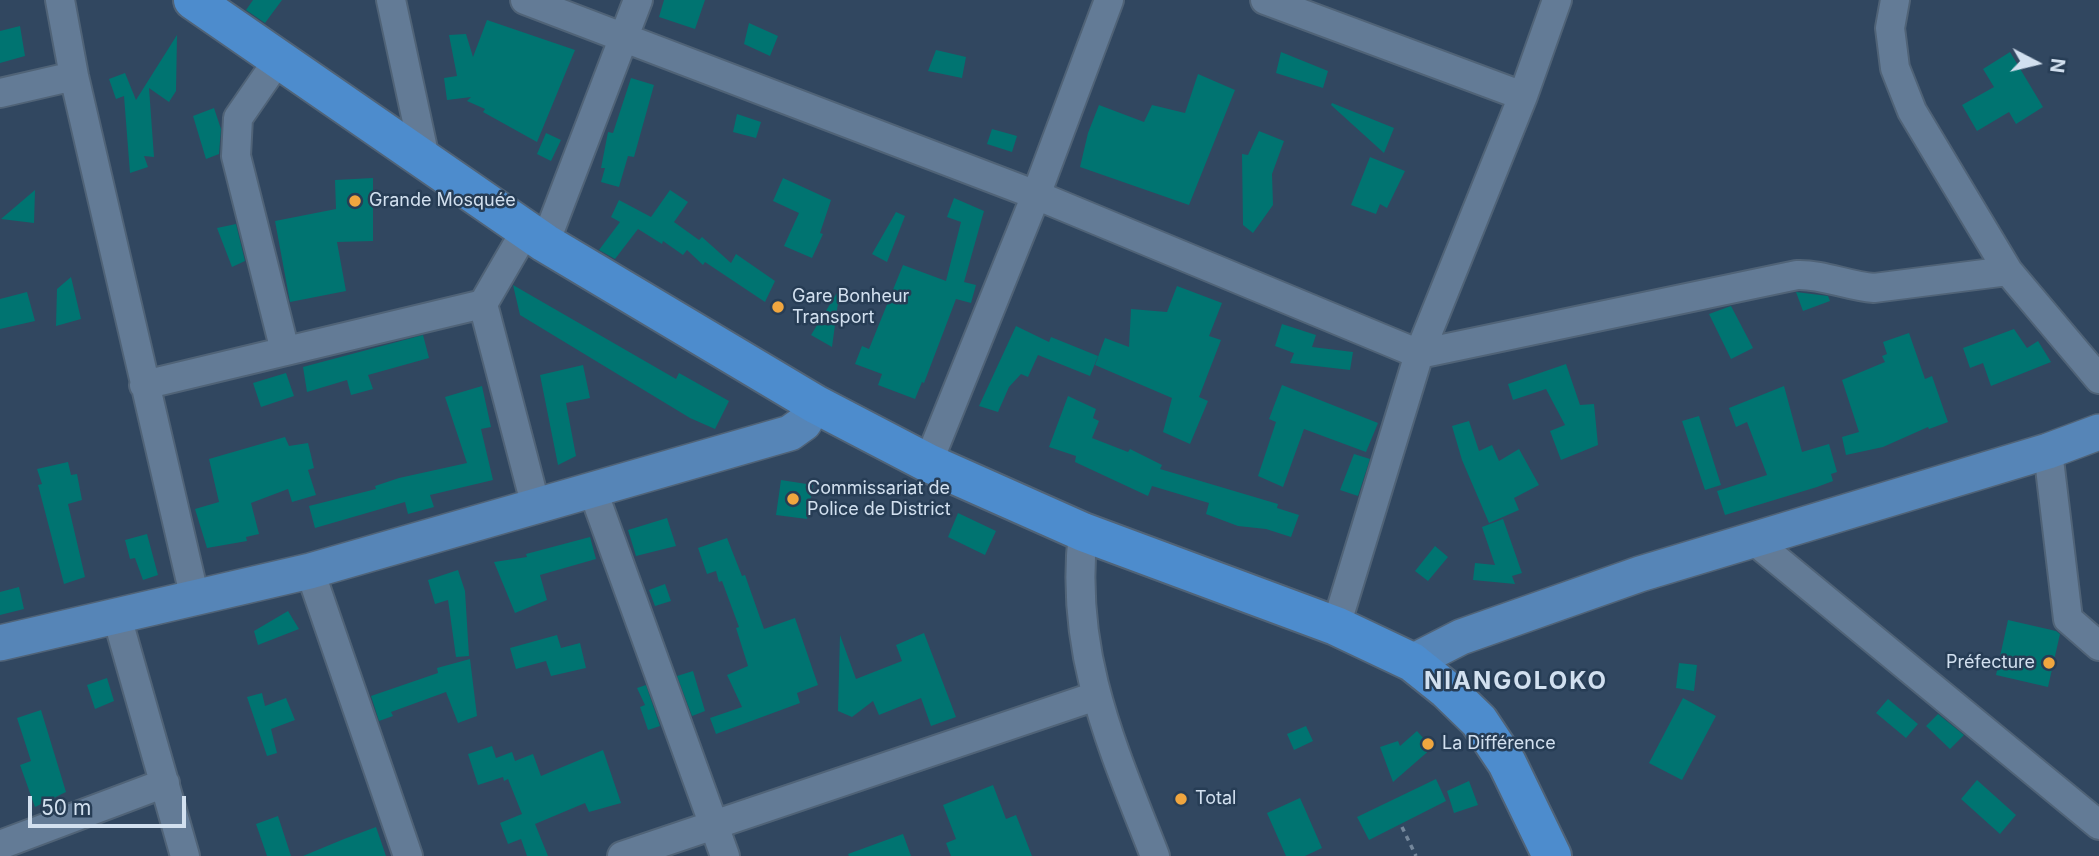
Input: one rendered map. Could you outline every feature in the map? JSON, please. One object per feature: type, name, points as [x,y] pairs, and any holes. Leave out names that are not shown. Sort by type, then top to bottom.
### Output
[{"type":"highway","points":[[193,0],[426,163],[536,236],[815,404],[928,464],[1083,532],[1335,626],[1412,662],[1447,690],[1479,721],[1507,763],[1552,856]]},
{"type":"main road","points":[[0,643],[310,571],[593,491],[790,433],[804,423],[815,404]]},
{"type":"main road","points":[[1412,662],[1461,637],[1752,539],[2048,451],[2099,432]]},
{"type":"street","points":[[60,0],[74,76],[195,599]]},
{"type":"street","points":[[391,0],[426,163]]},
{"type":"street","points":[[525,0],[1036,195],[1419,354],[1797,275],[1815,275],[1854,286],[1874,288],[2008,271]]},
{"type":"street","points":[[144,385],[483,304],[536,236],[638,0]]},
{"type":"street","points":[[928,464],[1036,195],[1109,0]]},
{"type":"street","points":[[1265,0],[1523,96]]},
{"type":"street","points":[[1335,626],[1419,354],[1523,96],[1557,0]]},
{"type":"street","points":[[1895,0],[1890,28],[1895,68],[1912,111],[2008,271],[2099,379]]},
{"type":"street","points":[[278,60],[238,118],[236,156],[285,351]]},
{"type":"street","points":[[0,93],[74,76]]},
{"type":"street","points":[[483,304],[536,507]]},
{"type":"street","points":[[2048,451],[2068,619],[2099,646]]},
{"type":"street","points":[[593,491],[725,856]]},
{"type":"street","points":[[1083,532],[1079,569],[1082,635],[1096,696],[1155,856]]},
{"type":"street","points":[[1752,539],[2099,825]]},
{"type":"street","points":[[310,571],[408,856]]},
{"type":"street","points":[[117,617],[185,856]]},
{"type":"street","points":[[622,856],[1096,696]]},
{"type":"street","points":[[0,845],[165,783]]},
{"type":"path","points":[[1402,827],[1416,856]]},
{"type":"building","points":[[253,0],[282,0],[265,23],[246,10]]},
{"type":"building","points":[[664,0],[705,0],[695,29],[659,17]]},
{"type":"building","points":[[487,20],[575,50],[537,142],[483,112],[485,109],[467,101],[471,97],[447,100],[444,78],[457,76],[449,35],[466,34],[473,57]]},
{"type":"building","points":[[749,23],[778,36],[770,56],[744,44]]},
{"type":"building","points":[[20,26],[25,56],[0,63],[0,31]]},
{"type":"building","points":[[177,35],[176,91],[169,102],[149,88],[154,157],[144,156],[148,167],[130,173],[124,96],[116,99],[109,79],[125,73],[136,100]]},
{"type":"building","points":[[936,50],[966,57],[962,78],[928,71]]},
{"type":"building","points":[[1281,52],[1328,71],[1323,88],[1276,73]]},
{"type":"building","points":[[2010,52],[2043,107],[2016,124],[2009,112],[1977,131],[1962,105],[1994,87],[1983,69]]},
{"type":"building","points":[[1198,74],[1235,90],[1189,205],[1080,167],[1088,133],[1099,105],[1144,122],[1152,105],[1185,113]]},
{"type":"building","points":[[631,78],[654,85],[634,157],[628,156],[619,187],[601,182],[605,168],[601,168],[608,132],[613,133]]},
{"type":"building","points":[[1332,103],[1394,128],[1384,153],[1331,105]]},
{"type":"building","points":[[214,108],[221,129],[219,154],[206,159],[193,116]]},
{"type":"building","points":[[737,114],[761,122],[756,138],[733,132]]},
{"type":"building","points":[[992,129],[1017,136],[1012,152],[987,144]]},
{"type":"building","points":[[1259,131],[1284,141],[1272,174],[1273,205],[1253,233],[1243,225],[1242,154],[1248,155]]},
{"type":"building","points":[[546,133],[561,140],[551,161],[537,154]]},
{"type":"building","points":[[1370,157],[1405,171],[1387,208],[1380,204],[1376,214],[1351,205]]},
{"type":"building","points":[[373,178],[373,241],[337,242],[346,291],[290,302],[275,221],[336,209],[335,180]]},
{"type":"building","points":[[783,178],[831,200],[820,233],[823,234],[812,258],[784,246],[799,213],[773,201]]},
{"type":"building","points":[[35,190],[34,223],[1,219]]},
{"type":"building","points":[[670,190],[688,202],[674,222],[699,240],[702,237],[731,263],[736,254],[775,281],[765,302],[705,262],[703,265],[687,250],[683,255],[663,241],[662,244],[638,229],[615,259],[599,250],[620,222],[611,217],[619,200],[651,217]]},
{"type":"building","points":[[954,198],[984,211],[964,282],[976,285],[971,303],[956,299],[924,383],[922,382],[915,399],[878,385],[882,374],[855,364],[862,346],[869,349],[903,265],[946,281],[961,222],[947,217]]},
{"type":"building","points":[[896,212],[905,216],[887,262],[872,254]]},
{"type":"building","points":[[236,224],[245,261],[232,267],[217,228]]},
{"type":"building","points":[[71,277],[81,319],[56,326],[57,289]]},
{"type":"building","points":[[513,285],[676,379],[679,373],[729,401],[715,429],[690,418],[520,315]]},
{"type":"building","points":[[1177,286],[1222,303],[1209,336],[1221,340],[1199,397],[1208,401],[1190,444],[1163,432],[1172,398],[1095,365],[1105,338],[1129,347],[1131,309],[1167,312]]},
{"type":"building","points":[[840,288],[832,347],[811,335]]},
{"type":"building","points":[[27,292],[35,321],[0,329],[0,299]]},
{"type":"building","points":[[1796,292],[1828,296],[1830,301],[1803,311]]},
{"type":"building","points":[[1731,306],[1753,348],[1731,359],[1709,314]]},
{"type":"building","points":[[1282,324],[1316,335],[1312,347],[1353,352],[1350,370],[1290,363],[1294,353],[1275,346]]},
{"type":"building","points":[[1016,326],[1049,342],[1051,337],[1098,356],[1090,376],[1038,355],[1028,377],[1021,374],[1009,387],[998,412],[979,406]]},
{"type":"building","points":[[2014,329],[2027,348],[2038,341],[2051,362],[1991,386],[1983,363],[1970,368],[1963,348]]},
{"type":"building","points":[[1909,333],[1925,379],[1932,376],[1948,422],[1929,429],[1928,427],[1883,447],[1846,455],[1842,437],[1859,432],[1842,380],[1885,362],[1882,356],[1887,354],[1883,342]]},
{"type":"building","points":[[423,335],[429,358],[368,375],[373,389],[351,395],[347,380],[307,392],[303,367]]},
{"type":"building","points":[[1566,364],[1580,405],[1594,404],[1598,445],[1561,460],[1550,431],[1565,425],[1546,389],[1513,400],[1508,384]]},
{"type":"building","points":[[583,365],[590,398],[566,403],[576,456],[558,465],[540,375]]},
{"type":"building","points":[[286,373],[294,396],[261,407],[253,383]]},
{"type":"building","points":[[1282,385],[1378,423],[1366,452],[1304,429],[1283,487],[1258,476],[1276,422],[1269,419]]},
{"type":"building","points":[[482,386],[491,427],[481,429],[493,480],[430,495],[434,507],[408,514],[405,502],[315,528],[309,506],[376,489],[375,486],[399,478],[467,463],[445,397]]},
{"type":"building","points":[[1784,386],[1802,452],[1829,444],[1837,472],[1831,474],[1833,481],[1725,515],[1717,491],[1767,475],[1747,422],[1736,427],[1729,408]]},
{"type":"building","points":[[1068,396],[1096,409],[1093,418],[1099,421],[1092,438],[1128,452],[1130,449],[1162,465],[1160,469],[1278,504],[1277,508],[1299,515],[1291,537],[1266,529],[1238,526],[1206,514],[1209,503],[1152,486],[1148,496],[1075,462],[1076,456],[1049,447]]},
{"type":"building","points":[[1699,416],[1721,485],[1705,490],[1682,421]]},
{"type":"building","points":[[1469,421],[1479,451],[1492,445],[1499,461],[1519,449],[1539,485],[1514,498],[1519,510],[1489,523],[1462,460],[1452,426]]},
{"type":"building","points":[[285,437],[289,446],[308,443],[314,468],[308,470],[316,495],[292,502],[288,489],[251,503],[259,534],[246,537],[247,541],[207,548],[195,509],[219,502],[209,459]]},
{"type":"building","points":[[1354,454],[1370,459],[1358,496],[1340,490]]},
{"type":"building","points":[[68,462],[71,475],[77,474],[82,500],[68,504],[85,577],[64,584],[38,485],[42,484],[37,469]]},
{"type":"building","points":[[781,480],[813,485],[807,519],[776,515]]},
{"type":"building","points":[[958,513],[996,531],[985,555],[948,537]]},
{"type":"building","points":[[667,518],[676,546],[636,556],[628,530]]},
{"type":"building","points":[[1503,519],[1522,573],[1512,576],[1515,584],[1473,580],[1475,563],[1495,565],[1482,527]]},
{"type":"building","points":[[147,534],[158,575],[143,580],[135,558],[130,559],[125,540]]},
{"type":"building","points":[[590,537],[596,559],[540,575],[547,600],[515,613],[494,562],[527,557],[526,554]]},
{"type":"building","points":[[727,538],[742,576],[745,575],[764,629],[795,618],[818,685],[797,693],[800,703],[716,734],[710,718],[742,707],[727,675],[748,666],[736,628],[739,627],[722,581],[719,582],[716,571],[707,574],[698,548]]},
{"type":"building","points":[[1435,546],[1448,557],[1428,581],[1415,571]]},
{"type":"building","points":[[458,570],[465,591],[469,656],[456,657],[448,600],[435,604],[428,580]]},
{"type":"building","points":[[665,584],[671,601],[655,606],[649,590]]},
{"type":"building","points":[[19,587],[24,609],[0,615],[0,592]]},
{"type":"building","points":[[288,611],[299,629],[258,645],[254,631]]},
{"type":"building","points":[[2008,620],[2060,634],[2048,687],[1996,675]]},
{"type":"building","points":[[924,633],[956,717],[931,726],[921,698],[879,715],[873,701],[852,717],[838,711],[840,635],[856,679],[902,661],[896,645]]},
{"type":"building","points":[[557,635],[561,648],[580,643],[586,668],[551,676],[546,661],[516,669],[510,648]]},
{"type":"building","points":[[470,659],[477,716],[458,723],[446,692],[391,712],[393,716],[379,721],[371,696],[438,673],[437,668]]},
{"type":"building","points":[[1679,663],[1697,665],[1694,691],[1676,688]]},
{"type":"building","points":[[693,671],[705,711],[692,716],[677,676]]},
{"type":"building","points":[[107,678],[114,701],[95,709],[87,685]]},
{"type":"building","points":[[646,685],[660,726],[648,730],[640,707],[645,705],[637,688]]},
{"type":"building","points":[[262,693],[265,706],[286,698],[295,720],[271,729],[277,753],[267,756],[247,697]]},
{"type":"building","points":[[1683,698],[1716,716],[1682,780],[1649,763]]},
{"type":"building","points":[[1888,699],[1918,724],[1906,738],[1876,713]]},
{"type":"building","points":[[41,710],[66,792],[35,807],[20,765],[31,761],[17,718]]},
{"type":"building","points":[[1938,714],[1964,735],[1950,749],[1926,726]]},
{"type":"building","points":[[1306,726],[1313,741],[1294,750],[1287,734]]},
{"type":"building","points":[[1417,731],[1432,748],[1393,782],[1380,747],[1398,741],[1400,746]]},
{"type":"building","points":[[492,746],[496,758],[512,752],[515,761],[533,754],[541,776],[603,750],[621,803],[589,812],[585,803],[535,824],[548,856],[527,856],[521,839],[508,844],[500,823],[522,814],[508,779],[504,781],[503,777],[478,785],[468,754]]},
{"type":"building","points":[[1436,779],[1446,801],[1369,840],[1357,817]]},
{"type":"building","points":[[1977,780],[2016,815],[2000,834],[1961,799]]},
{"type":"building","points":[[1469,781],[1478,805],[1454,813],[1447,791]]},
{"type":"building","points":[[993,785],[1006,819],[1016,815],[1032,856],[951,856],[946,843],[956,839],[943,805]]},
{"type":"building","points":[[1300,798],[1322,848],[1305,856],[1286,856],[1267,813]]},
{"type":"building","points":[[278,816],[291,856],[267,856],[256,824]]},
{"type":"building","points":[[376,827],[386,856],[303,856],[344,839]]},
{"type":"building","points":[[903,834],[911,856],[848,854]]},
{"type":"place","name":"Grande Mosquée","points":[[355,201]]},
{"type":"place","name":"Gare Bonheur Transport","points":[[778,307]]},
{"type":"place","name":"Commissariat de Police de District","points":[[793,499]]},
{"type":"place","name":"Préfecture","points":[[2049,663]]},
{"type":"place","name":"La Différence","points":[[1428,744]]},
{"type":"place","name":"Total","points":[[1181,799]]},
{"type":"district","name":"NIANGOLOKO","points":[[1516,682]]}]
